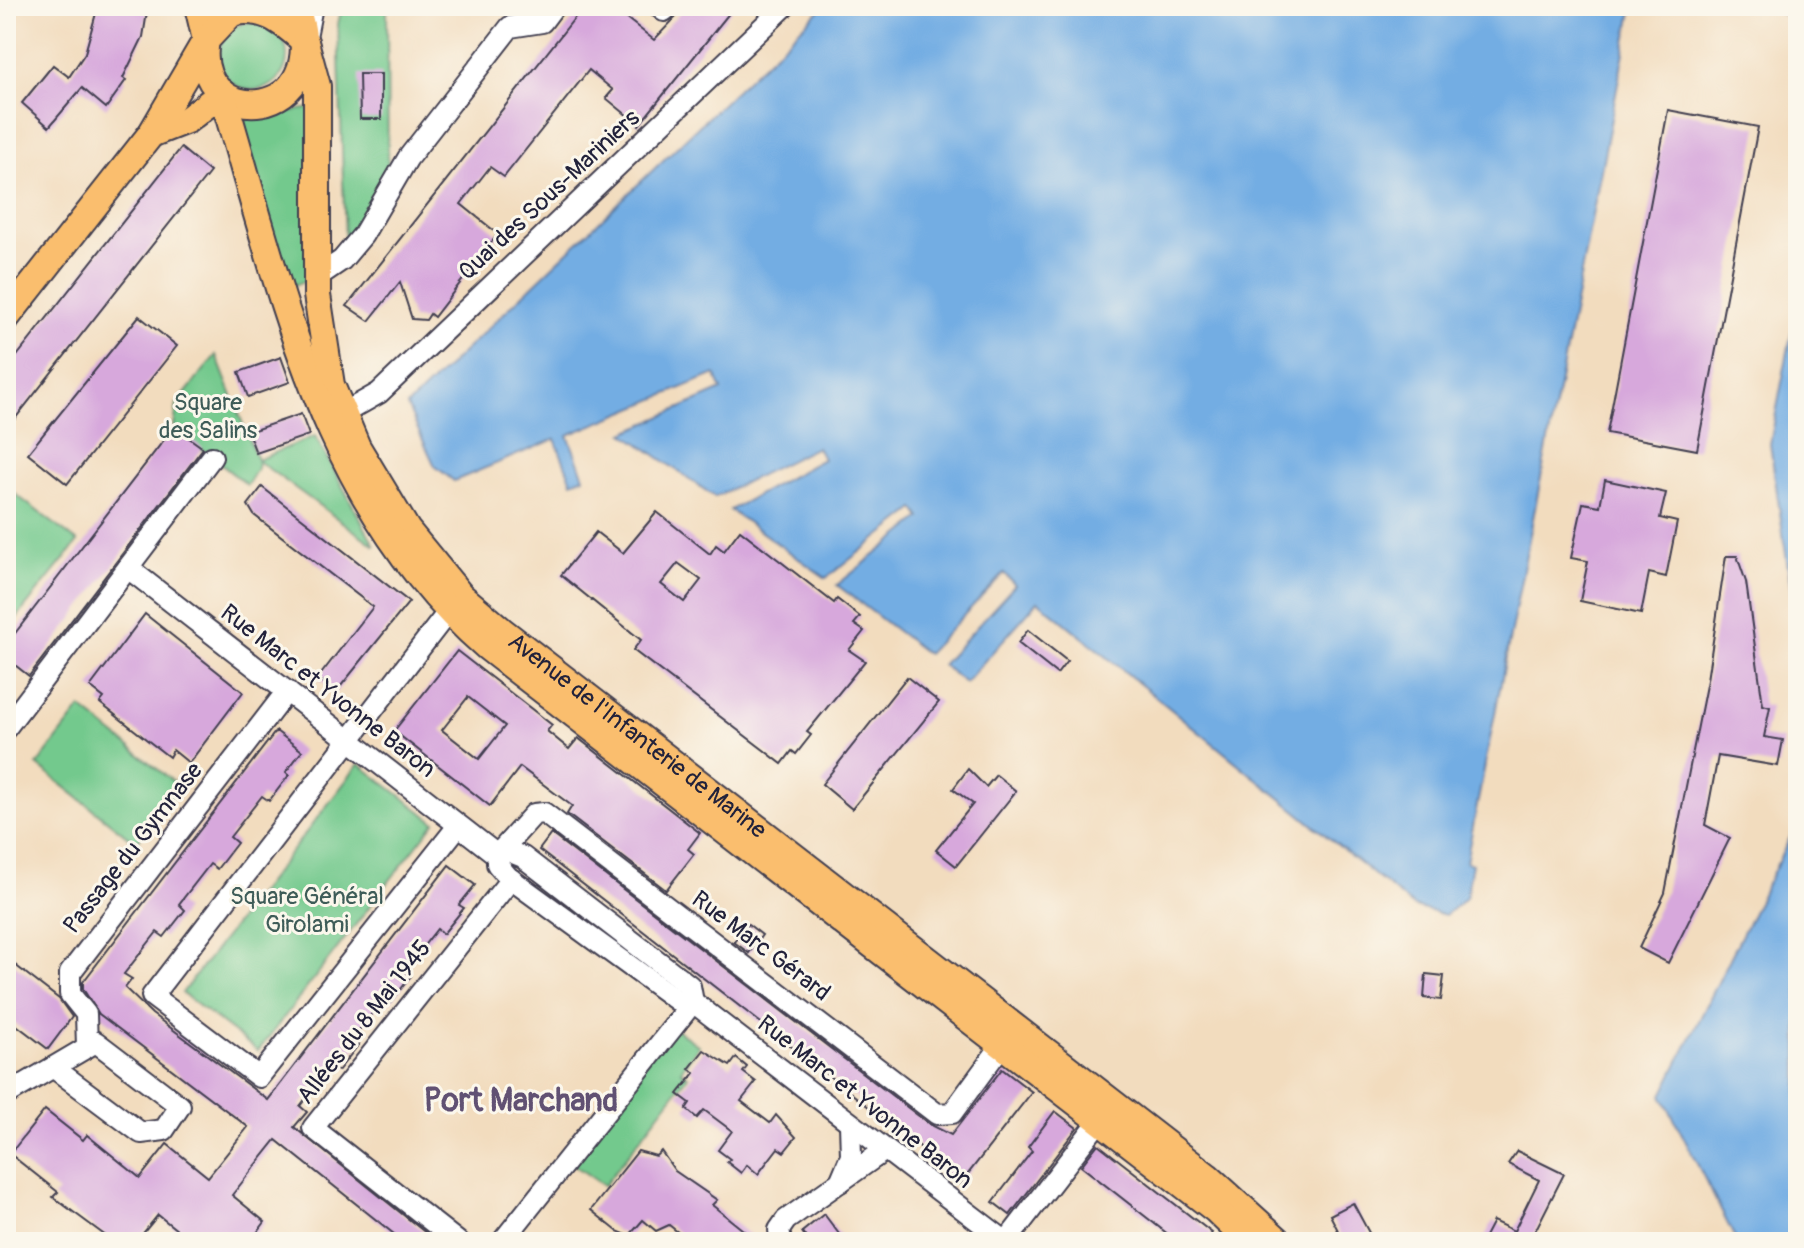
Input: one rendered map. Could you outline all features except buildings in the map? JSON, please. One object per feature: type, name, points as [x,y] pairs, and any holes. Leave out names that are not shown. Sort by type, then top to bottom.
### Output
[{"type":"main road","points":[[6,318],[151,134],[206,40],[234,9],[265,13],[305,42],[300,75],[278,98],[245,104],[222,93],[204,68],[206,40],[198,6]]},
{"type":"main road","name":"Avenue de l'Infanterie de Marine","points":[[295,6],[317,86],[317,277],[320,330],[331,385],[342,414],[381,491],[435,568],[454,604]]},
{"type":"main road","points":[[151,134],[187,120],[222,93]]},
{"type":"main road","name":"Avenue de l'Infanterie de Marine","points":[[222,93],[301,357],[339,452],[392,543],[454,604],[487,647],[1002,1045],[1105,1113],[1239,1230],[1280,1242]]},
{"type":"main road","points":[[187,120],[235,136]]},
{"type":"street","points":[[305,42],[312,6]]},
{"type":"street","points":[[317,277],[342,260],[363,235],[408,158],[510,27],[542,22],[554,6]]},
{"type":"street","name":"Quai des Sous-Mariniers","points":[[342,414],[379,393],[785,6]]},
{"type":"street","points":[[6,728],[212,457]]},
{"type":"street","name":"Rue Marc et Yvonne Baron","points":[[128,568],[497,855]]},
{"type":"street","points":[[454,604],[152,996],[259,1077],[458,826]]},
{"type":"street","name":"Passage du Gymnase","points":[[87,1047],[86,1014],[70,994],[70,973],[287,691]]},
{"type":"street","name":"Rue Marc Gérard","points":[[497,855],[534,814],[544,813],[937,1114],[952,1113],[1002,1045]]},
{"type":"street","name":"Rue Marc et Yvonne Baron","points":[[497,855],[508,851],[523,857],[690,986],[693,1002]]},
{"type":"street","name":"Rue Marc et Yvonne Baron","points":[[497,855],[497,864],[511,879],[678,1001],[693,1002],[1006,1242]]},
{"type":"street","name":"Allées du 8 Mai 1945","points":[[458,1242],[313,1128],[511,879]]},
{"type":"street","points":[[502,1242],[693,1002]]},
{"type":"street","points":[[6,1095],[96,1042],[180,1106],[164,1130],[141,1133],[54,1068]]},
{"type":"street","points":[[1006,1242],[1105,1113]]},
{"type":"street","points":[[840,1182],[851,1156],[850,1124]]},
{"type":"street","points":[[781,1242],[779,1230],[786,1220],[885,1150]]},
{"type":"green space","points":[[342,6],[387,6],[388,189],[345,243],[338,24]]},
{"type":"green space","points":[[246,22],[260,22],[272,27],[282,37],[287,56],[282,75],[272,85],[260,90],[246,90],[234,85],[224,75],[219,63],[219,49],[224,37],[234,27]]},
{"type":"green space","points":[[318,107],[317,277],[281,290],[230,121]]},
{"type":"green space","name":"Square des Salins","points":[[216,355],[257,460],[315,436],[375,546],[258,461],[257,469],[247,485],[174,427],[177,404]]},
{"type":"green space","points":[[6,487],[78,542],[6,631]]},
{"type":"green space","points":[[81,708],[180,787],[136,843],[37,765]]},
{"type":"green space","name":"Square Général Girolami","points":[[359,764],[435,822],[258,1051],[182,993]]},
{"type":"green space","points":[[673,1027],[699,1046],[681,1070],[688,1076],[604,1186],[567,1160]]},
{"type":"water","points":[[824,6],[1200,6],[1217,19],[1222,13],[1215,6],[1633,6],[1466,862],[1472,864],[1466,898],[1445,915],[1414,907],[1038,601],[965,683],[942,665],[1015,585],[1004,573],[927,654],[837,585],[921,518],[915,509],[826,578],[730,510],[823,459],[817,447],[715,497],[624,433],[722,390],[715,374],[568,435],[584,477],[572,482],[555,439],[454,481],[435,466],[407,406]]},
{"type":"water","points":[[1768,6],[1798,6],[1798,23]]},
{"type":"water","points":[[1798,300],[1798,637],[1770,444]]},
{"type":"water","points":[[1798,822],[1798,1242],[1737,1242],[1662,1095]]},
{"type":"district","name":"Port Marchand","points":[[521,1101]]}]
